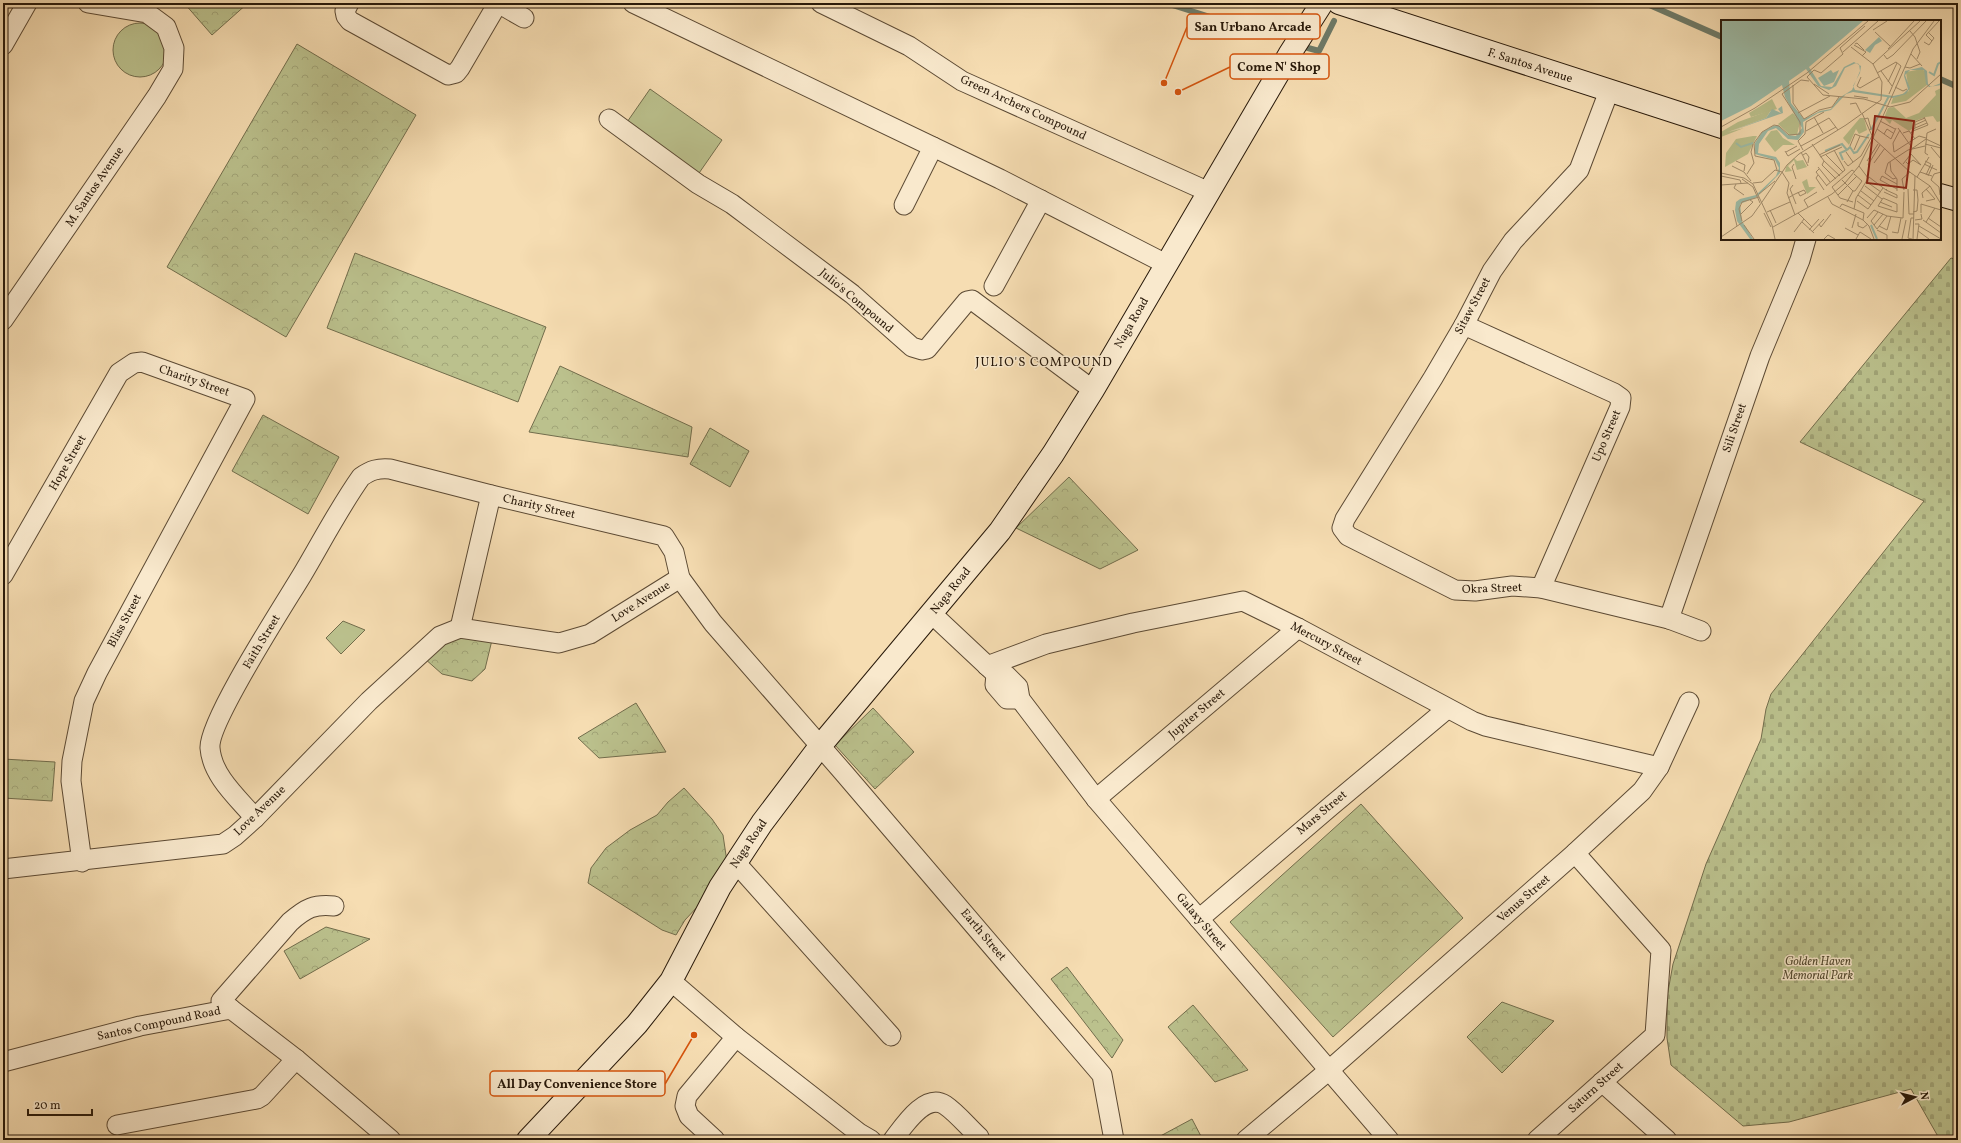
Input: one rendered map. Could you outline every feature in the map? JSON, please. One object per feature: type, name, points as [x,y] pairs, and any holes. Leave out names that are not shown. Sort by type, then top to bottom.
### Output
[{"type":"main road","name":"Naga Road","points":[[528,1140],[637,1024],[671,981],[720,887],[762,823],[821,746],[1000,531],[1053,454],[1094,390],[1289,55],[1322,3]]},
{"type":"main road","name":"F. Santos Avenue","points":[[1339,3],[1721,127]]},
{"type":"main road","points":[[1941,194],[1958,200]]},
{"type":"street","points":[[3,45],[27,3]]},
{"type":"street","points":[[88,3],[152,8]]},
{"type":"street","points":[[349,3],[345,11],[346,16],[350,21],[448,75],[456,73],[460,68],[498,3],[524,18]]},
{"type":"street","points":[[633,3],[934,147],[1166,264]]},
{"type":"street","name":"Green Archers Compound","points":[[821,3],[909,46],[962,81],[1209,192]]},
{"type":"street","name":"M. Santos Avenue","points":[[3,320],[157,96],[173,69],[174,48],[166,28],[152,8]]},
{"type":"street","name":"Sitaw Street","points":[[1342,528],[1345,519],[1433,378],[1464,325],[1492,271],[1513,241],[1579,170],[1609,91]]},
{"type":"street","name":"Julio's Compound","points":[[609,119],[698,184],[732,204],[852,294],[912,347],[922,350],[926,349],[967,300],[972,300],[1094,390]]},
{"type":"street","points":[[904,205],[934,147]]},
{"type":"street","points":[[994,286],[1040,200]]},
{"type":"street","name":"Sili Street","points":[[1669,619],[1760,356],[1800,260],[1806,240]]},
{"type":"street","name":"Upo Street","points":[[1464,325],[1614,393],[1621,398],[1620,407],[1541,588]]},
{"type":"street","name":"Charity Street","points":[[142,362],[245,399]]},
{"type":"street","name":"Hope Street","points":[[3,575],[119,373],[134,364],[142,362]]},
{"type":"street","name":"Bliss Street","points":[[82,862],[71,781],[72,761],[84,701],[97,672],[245,399]]},
{"type":"street","name":"Charity Street","points":[[370,471],[380,468],[390,469],[491,495],[664,536],[674,552],[680,578]]},
{"type":"street","name":"Faith Street","points":[[255,818],[221,777],[212,761],[210,746],[214,732],[221,714],[246,669],[351,492],[361,477],[370,471]]},
{"type":"street","points":[[460,628],[491,495]]},
{"type":"street","name":"Okra Street","points":[[1342,528],[1348,536],[1455,590],[1475,591],[1512,586],[1541,588],[1669,619],[1701,631]]},
{"type":"street","name":"Love Avenue","points":[[3,869],[82,862],[223,844],[255,818],[369,701],[440,636],[460,628],[559,643],[590,634],[680,578],[713,623],[821,746]]},
{"type":"street","name":"Mercury Street","points":[[991,670],[1046,644],[1243,601],[1298,628],[1447,709],[1485,726],[1660,767]]},
{"type":"street","name":"Galaxy Street","points":[[932,614],[991,670],[1006,674],[1018,687],[1020,699],[1096,799],[1328,1071],[1389,1140]]},
{"type":"street","name":"Jupiter Street","points":[[1096,799],[1298,628]]},
{"type":"street","name":"Venus Street","points":[[1328,1071],[1575,853],[1642,791],[1660,767],[1689,702]]},
{"type":"street","name":"Mars Street","points":[[1199,919],[1330,806],[1447,709]]},
{"type":"street","name":"Earth Street","points":[[821,746],[1102,1075],[1114,1140]]},
{"type":"street","name":"Saturn Street","points":[[1537,1140],[1654,1036],[1661,950],[1575,853]]},
{"type":"street","points":[[736,863],[891,1036]]},
{"type":"street","points":[[231,1009],[221,1001],[290,922],[302,911],[319,904],[334,906]]},
{"type":"street","points":[[671,981],[736,1037],[859,1133],[871,1140]]},
{"type":"street","name":"Santos Compound Road","points":[[3,1062],[140,1026],[231,1009],[296,1059],[392,1140]]},
{"type":"street","points":[[715,1140],[689,1116],[685,1106],[687,1096],[736,1037]]},
{"type":"street","points":[[117,1125],[257,1099],[262,1096],[296,1059]]},
{"type":"street","points":[[1246,1140],[1328,1071]]},
{"type":"street","points":[[1602,1082],[1667,1140]]},
{"type":"street","points":[[893,1140],[917,1111],[924,1105],[933,1103],[944,1104],[979,1137],[980,1140]]},
{"type":"green space","points":[[184,3],[248,3],[212,35]]},
{"type":"green space","points":[[140,23],[150,25],[159,31],[165,40],[167,50],[165,60],[159,69],[150,75],[140,77],[130,75],[121,69],[115,60],[113,50],[115,40],[121,31],[130,25]]},
{"type":"green space","points":[[297,44],[416,115],[286,337],[167,267]]},
{"type":"green space","points":[[650,89],[722,140],[697,176],[625,125]]},
{"type":"green space","points":[[355,253],[546,327],[518,402],[327,328]]},
{"type":"green space","name":"Golden Haven Memorial Park","points":[[1951,258],[1958,260],[1958,1140],[1940,1140],[1911,1089],[1789,1122],[1743,1126],[1671,1065],[1667,1038],[1667,997],[1673,964],[1706,864],[1761,739],[1766,709],[1771,694],[1924,501],[1800,442]]},
{"type":"green space","points":[[560,366],[692,427],[688,457],[529,432]]},
{"type":"green space","points":[[263,415],[339,457],[308,514],[232,471]]},
{"type":"green space","points":[[710,428],[749,451],[730,487],[690,464]]},
{"type":"green space","points":[[1069,477],[1138,550],[1100,569],[1016,528]]},
{"type":"green space","points":[[343,621],[365,630],[341,654],[326,638]]},
{"type":"green space","points":[[483,635],[492,640],[485,669],[472,681],[442,674],[424,658],[447,637]]},
{"type":"green space","points":[[636,703],[666,752],[599,758],[578,738]]},
{"type":"green space","points":[[873,708],[914,752],[875,789],[835,745]]},
{"type":"green space","points":[[3,759],[55,762],[52,801],[3,798]]},
{"type":"green space","points":[[684,788],[712,819],[723,835],[727,862],[713,878],[699,905],[685,920],[676,935],[662,930],[588,883],[591,868],[606,848],[630,830],[657,815],[668,802]]},
{"type":"green space","points":[[1361,804],[1463,918],[1333,1037],[1230,922]]},
{"type":"green space","points":[[326,927],[370,939],[300,979],[284,951]]},
{"type":"green space","points":[[1067,967],[1123,1040],[1112,1058],[1051,979]]},
{"type":"green space","points":[[1502,1002],[1554,1021],[1502,1073],[1467,1037]]},
{"type":"green space","points":[[1193,1005],[1248,1070],[1215,1082],[1168,1027]]},
{"type":"green space","points":[[1192,1119],[1203,1140],[1153,1140]]},
{"type":"waterway","points":[[1166,3],[1270,36]]},
{"type":"waterway","points":[[1645,3],[1721,37]]},
{"type":"waterway","points":[[1308,48],[1319,51],[1334,21]]},
{"type":"waterway","points":[[1941,79],[1958,87]]},
{"type":"place","name":"San Urbano Arcade","points":[[1164,83]]},
{"type":"place","name":"Come N' Shop","points":[[1178,92]]},
{"type":"place","name":"All Day Convenience Store","points":[[694,1035]]},
{"type":"district","name":"JULIO'S COMPOUND","points":[[1044,363]]}]
